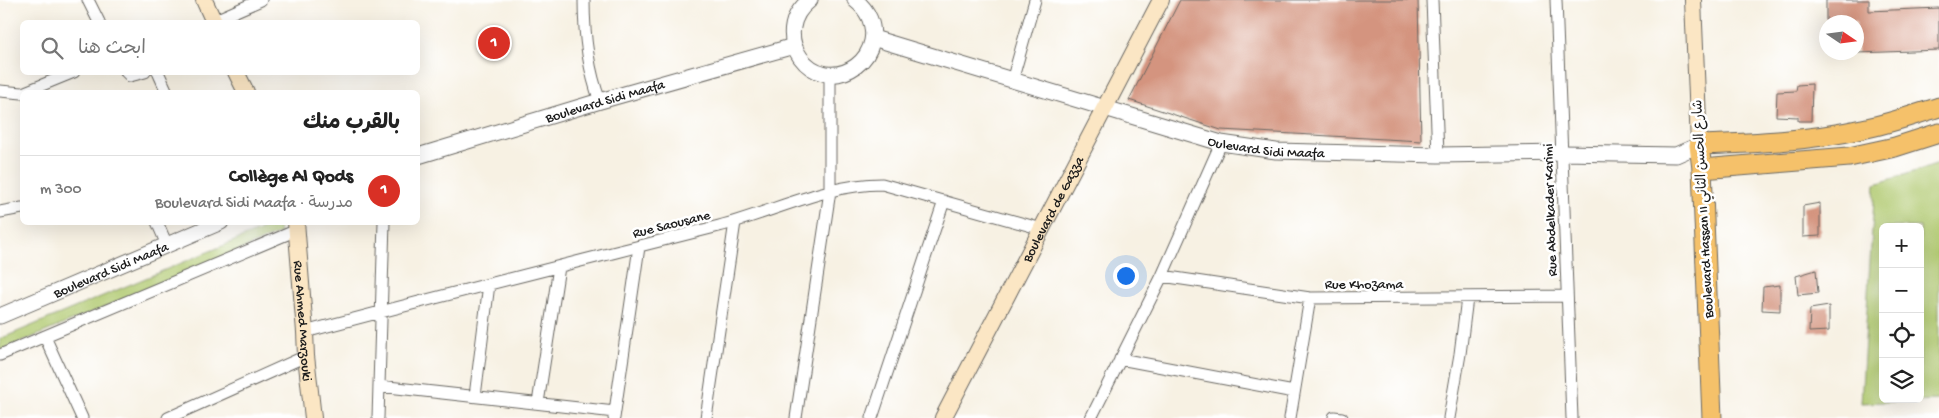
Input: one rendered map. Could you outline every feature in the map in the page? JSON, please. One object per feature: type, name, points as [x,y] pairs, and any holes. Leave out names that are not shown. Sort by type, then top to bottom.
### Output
[{"type":"main road","points":[[204,0],[212,20]]},
{"type":"main road","name":"Boulevard de Gazza","points":[[943,418],[1161,0]]},
{"type":"main road","name":"Boulevard Hassan II شارع الحسن الثاني","points":[[1693,0],[1712,418]]},
{"type":"main road","points":[[238,75],[245,90]]},
{"type":"main road","points":[[1700,145],[1832,135],[1863,129],[1939,107]]},
{"type":"main road","points":[[1702,169],[1849,157],[1895,147],[1939,133]]},
{"type":"main road","name":"Rue Ahmed Marzouki","points":[[297,226],[306,332],[306,356],[313,418]]},
{"type":"street","points":[[88,0],[98,20]]},
{"type":"street","points":[[217,20],[261,0]]},
{"type":"street","points":[[584,0],[584,27],[587,50],[594,87],[600,101]]},
{"type":"street","points":[[800,3],[792,29],[794,46],[800,58],[811,68],[830,74],[842,73],[858,64],[869,50],[872,27],[869,16],[855,0]]},
{"type":"street","points":[[1012,81],[1035,0]]},
{"type":"street","points":[[1432,0],[1438,155]]},
{"type":"street","name":"Rue Abdelkader Karimi","points":[[1556,0],[1572,418]]},
{"type":"street","name":"Oulevard Sidi Maafa","points":[[872,38],[1221,143],[1276,151],[1438,155],[1562,153],[1676,155]]},
{"type":"street","name":"Boulevard Sidi Maafa","points":[[420,155],[600,101],[794,46]]},
{"type":"street","points":[[796,418],[830,191],[830,74]]},
{"type":"street","points":[[31,90],[67,75]]},
{"type":"street","points":[[159,75],[166,90]]},
{"type":"street","points":[[0,91],[20,93]]},
{"type":"street","points":[[1091,418],[1162,276],[1221,143]]},
{"type":"street","points":[[1676,155],[1700,145]]},
{"type":"street","points":[[1676,155],[1702,169]]},
{"type":"street","name":"Rue Saousane","points":[[306,332],[735,222],[830,191],[862,185],[882,184],[1042,229]]},
{"type":"street","points":[[872,418],[944,200]]},
{"type":"street","points":[[0,212],[20,208]]},
{"type":"street","points":[[706,418],[735,222]]},
{"type":"street","points":[[158,225],[167,245]]},
{"type":"street","name":"Boulevard Sidi Maafa","points":[[0,316],[214,225]]},
{"type":"street","points":[[378,418],[384,225]]},
{"type":"street","points":[[0,356],[297,226]]},
{"type":"street","points":[[379,386],[538,403],[614,415],[638,246]]},
{"type":"street","points":[[538,403],[559,267]]},
{"type":"street","name":"Rue Khozama","points":[[1162,276],[1310,298],[1567,296]]},
{"type":"street","points":[[475,396],[489,284]]},
{"type":"street","points":[[1290,418],[1310,298]]},
{"type":"street","points":[[1449,418],[1467,298]]},
{"type":"street","points":[[45,337],[82,418]]},
{"type":"street","points":[[168,418],[306,356]]},
{"type":"street","points":[[1120,359],[1294,392]]},
{"type":"green space","points":[[1939,164],[1939,400],[1924,401],[1924,223],[1879,223],[1879,402],[1861,403],[1875,184]]},
{"type":"green space","points":[[272,225],[278,225],[280,233],[0,351],[0,339]]},
{"type":"building","points":[[1180,0],[1418,0],[1421,141],[1221,130],[1129,100]]},
{"type":"building","points":[[1826,0],[1869,0],[1869,11],[1939,8],[1939,50],[1864,53],[1864,15],[1826,15]]},
{"type":"building","points":[[1812,84],[1811,121],[1798,121],[1798,117],[1776,116],[1777,92],[1796,91],[1797,85]]},
{"type":"building","points":[[1820,203],[1820,236],[1803,237],[1803,206]]},
{"type":"building","points":[[1816,270],[1818,293],[1798,295],[1796,276]]},
{"type":"building","points":[[1780,285],[1780,311],[1762,310],[1763,287]]},
{"type":"building","points":[[1829,306],[1829,331],[1809,332],[1810,309]]},
{"type":"place","name":"Collège Al Qods","points":[[494,43]]}]
